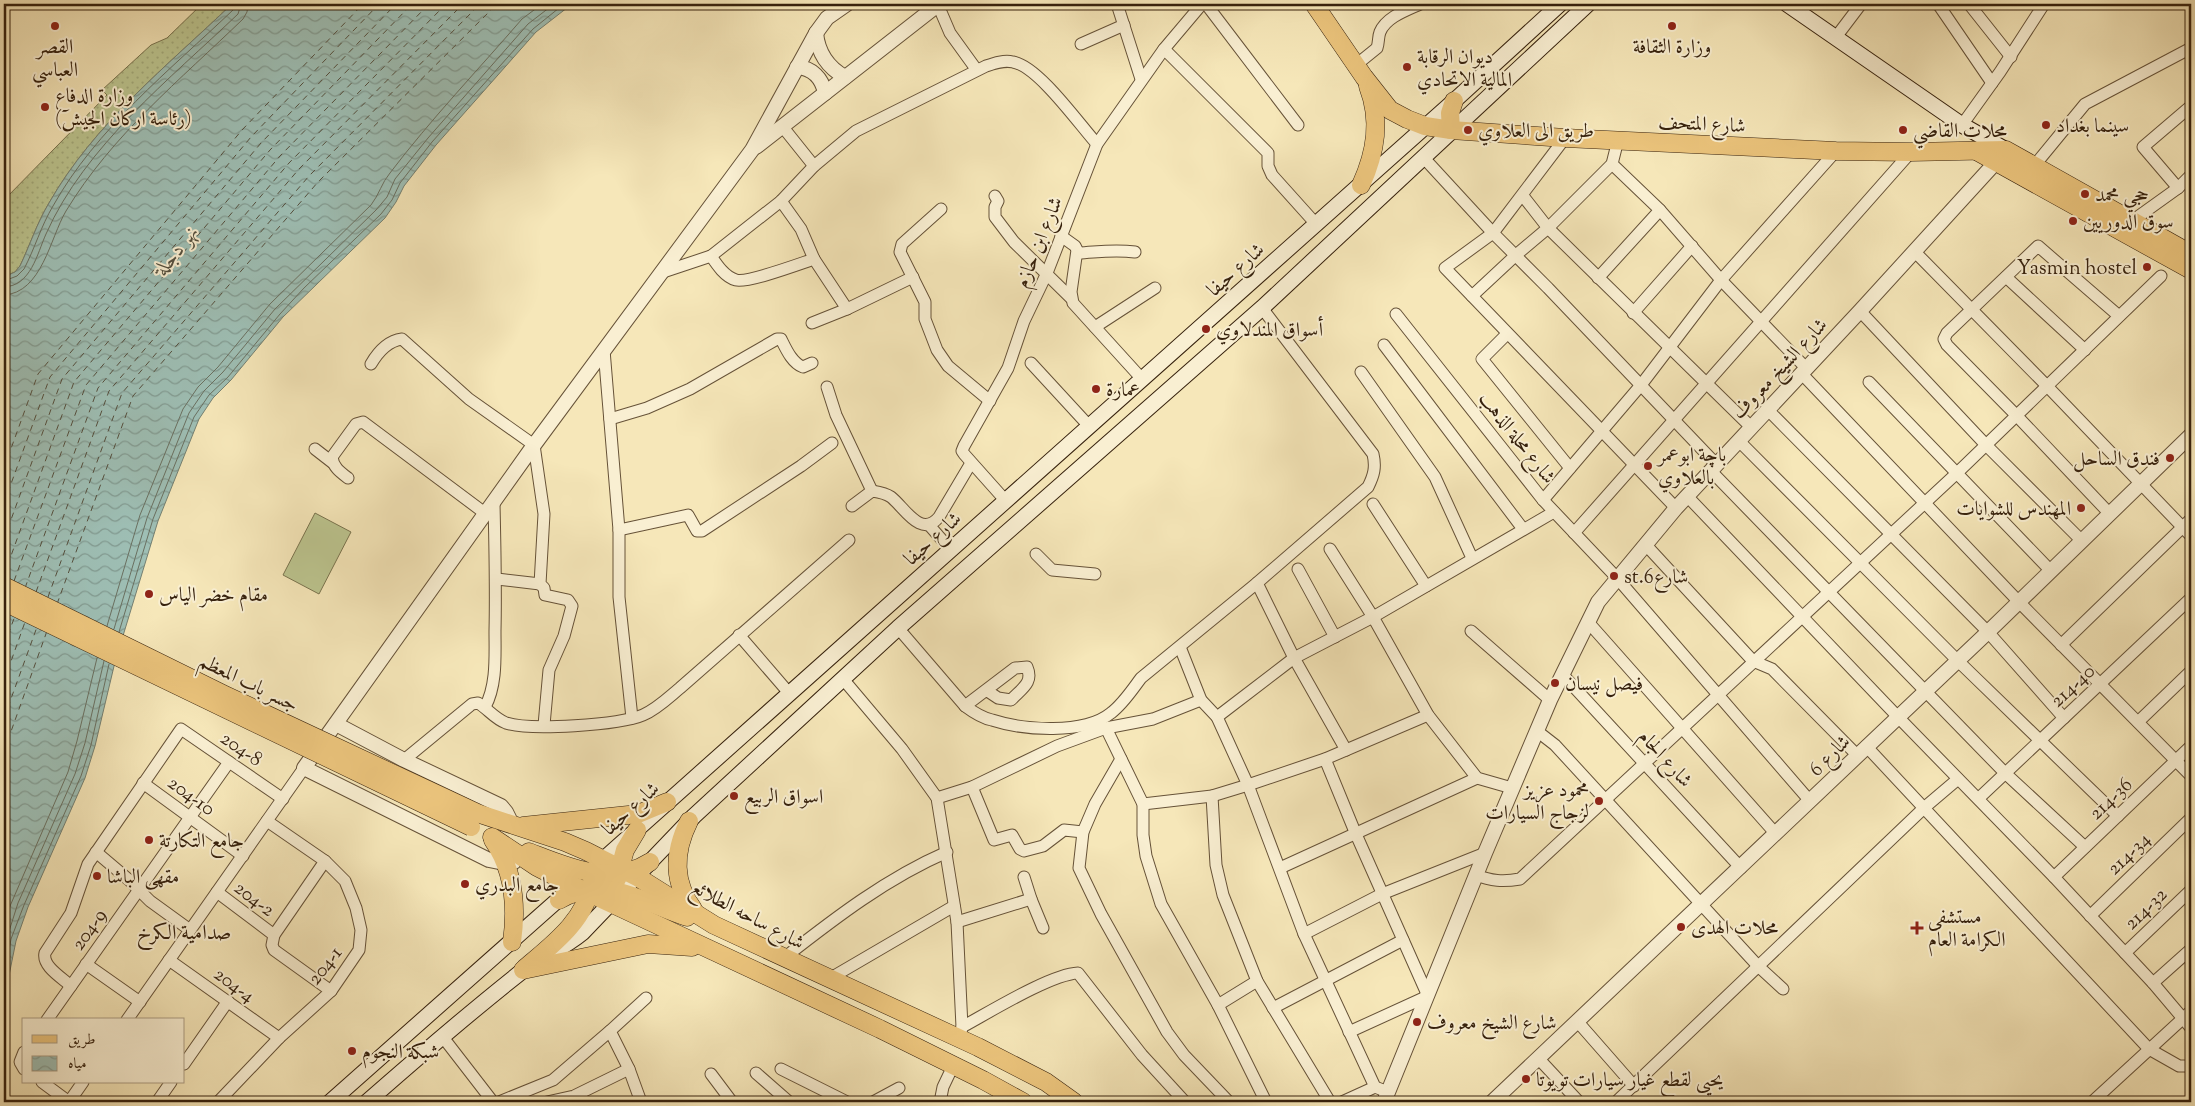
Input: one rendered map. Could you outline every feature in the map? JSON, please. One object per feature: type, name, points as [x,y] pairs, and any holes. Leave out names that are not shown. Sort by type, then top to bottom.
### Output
[{"type":"main road","points":[[1314,4],[1360,71],[1372,98],[1376,120],[1375,135],[1370,164],[1361,185]]},
{"type":"main road","name":"شارع حيفا","points":[[589,879],[636,830],[667,802],[1361,185],[1560,4]]},
{"type":"main road","points":[[523,970],[566,946],[582,933],[621,887],[650,862],[690,821],[898,628],[1262,308],[1588,4]]},
{"type":"main road","name":"شارع المتحف","points":[[1787,4],[1965,127],[2001,156],[2191,270]]},
{"type":"main road","name":"شارع المتحف","points":[[1360,71],[1390,110],[1422,129],[1836,151],[1978,152],[2001,156],[2034,166],[2191,254]]},
{"type":"main road","points":[[1451,130],[1450,113],[1454,101]]},
{"type":"main road","points":[[1965,127],[1978,152]]},
{"type":"main road","points":[[1422,129],[1431,137],[1428,153]]},
{"type":"main road","name":"جسر باب المعظم","points":[[4,586],[474,820]]},
{"type":"main road","name":"جسر باب المعظم","points":[[4,602],[474,820]]},
{"type":"main road","points":[[514,826],[638,814],[667,802]]},
{"type":"main road","name":"شارع ساحه الطلائع","points":[[474,820],[514,826],[566,842],[586,851],[589,879]]},
{"type":"main road","name":"شارع ساحه الطلائع","points":[[474,820],[492,837],[530,857],[589,879],[621,887],[699,915],[714,925],[829,979],[964,1036]]},
{"type":"main road","points":[[690,821],[677,852],[677,872],[682,890],[699,915]]},
{"type":"main road","points":[[621,887],[625,850],[636,830]]},
{"type":"main road","points":[[492,837],[505,863],[514,903],[515,922],[512,942]]},
{"type":"main road","points":[[330,1102],[559,900],[589,879]]},
{"type":"main road","points":[[366,1102],[442,1036],[523,970],[570,926],[580,913],[589,879]]},
{"type":"main road","name":"شارع ساحه الطلائع","points":[[589,879],[621,887],[707,949],[880,1029],[958,1068]]},
{"type":"main road","points":[[621,887],[714,925]]},
{"type":"main road","points":[[523,970],[648,944],[707,949]]},
{"type":"main road","points":[[964,1036],[1055,1102]]},
{"type":"main road","points":[[964,1036],[1046,1082],[1074,1102]]},
{"type":"main road","points":[[958,1068],[1004,1102]]},
{"type":"main road","points":[[958,1068],[1023,1102]]},
{"type":"street","points":[[128,1018],[534,445],[752,150],[816,33],[827,18],[847,4]]},
{"type":"street","points":[[752,150],[939,4],[950,33],[976,69]]},
{"type":"street","points":[[1117,4],[1142,80]]},
{"type":"street","points":[[1204,4],[1298,125]]},
{"type":"street","name":"شارع ابن حازم","points":[[971,463],[962,450],[1008,368],[1024,322],[1047,273],[1097,144],[1164,49],[1204,4]]},
{"type":"street","points":[[1360,71],[1377,48],[1380,32],[1384,26],[1405,11],[1420,4]]},
{"type":"street","points":[[1836,37],[1861,4]]},
{"type":"street","points":[[1938,4],[1992,83]]},
{"type":"street","points":[[1969,4],[2010,57]]},
{"type":"street","points":[[1965,127],[2010,57],[2039,5]]},
{"type":"street","points":[[1081,44],[1124,25]]},
{"type":"street","points":[[816,33],[822,56],[832,68],[845,77]]},
{"type":"street","points":[[2034,166],[2085,104],[2191,48]]},
{"type":"street","points":[[1164,49],[1268,153],[1268,166],[1272,175],[1316,224]]},
{"type":"street","points":[[660,273],[711,256],[781,201],[814,166],[856,131],[976,69],[1003,61],[1015,62],[1024,66],[1045,83],[1097,144]]},
{"type":"street","points":[[796,68],[814,73],[821,82],[825,93]]},
{"type":"street","points":[[2178,188],[2143,147],[2191,106]]},
{"type":"street","points":[[782,126],[814,166]]},
{"type":"street","points":[[1565,138],[1523,196],[1493,233],[1445,268],[1600,432],[1676,508]]},
{"type":"street","points":[[1472,296],[1548,228],[1612,164],[1618,140]]},
{"type":"street","points":[[1543,500],[1641,385],[1668,347],[1721,280],[1836,151]]},
{"type":"street","points":[[1574,533],[1911,152]]},
{"type":"street","points":[[1428,153],[1493,233],[1674,420],[1714,468],[1829,590],[2005,773],[2085,847]]},
{"type":"street","name":"شارع الشيخ معروف","points":[[1382,1094],[1428,996],[1485,853],[1550,700],[1598,602],[1676,508],[1860,311],[2001,156]]},
{"type":"street","points":[[1612,164],[1660,210],[1721,280],[1761,320],[1924,503],[2191,776]]},
{"type":"street","points":[[2132,221],[2178,188],[2191,175]]},
{"type":"street","points":[[996,196],[998,201],[995,207],[995,217],[1014,242],[1071,298],[1073,303],[1142,379]]},
{"type":"street","points":[[1523,196],[1548,228],[1751,427]]},
{"type":"street","points":[[781,201],[801,229],[814,259],[847,309]]},
{"type":"street","points":[[941,209],[900,247],[900,252],[925,302],[925,319],[942,358],[948,366],[990,401]]},
{"type":"street","points":[[1598,278],[1660,210]]},
{"type":"street","points":[[1061,236],[1076,246],[1078,253],[1071,298]]},
{"type":"street","points":[[1633,312],[1692,246]]},
{"type":"street","points":[[2109,513],[1946,345],[1944,339],[1946,333],[2038,246],[2118,316]]},
{"type":"street","points":[[1078,253],[1103,252],[1112,249],[1134,252]]},
{"type":"street","points":[[1914,252],[2142,483],[2191,536]]},
{"type":"street","points":[[711,256],[723,272],[736,280],[750,279],[814,259]]},
{"type":"street","points":[[1476,875],[1490,880],[1506,882],[1520,879],[1957,473],[2161,276]]},
{"type":"street","points":[[812,323],[847,309],[913,277]]},
{"type":"street","points":[[2006,277],[2085,350]]},
{"type":"street","points":[[1095,327],[1155,288]]},
{"type":"street","points":[[898,628],[965,706],[978,715],[992,721],[1030,726],[1072,728],[1091,723],[1110,714],[1141,678],[1257,583],[1368,487],[1376,466],[1373,454],[1262,308]]},
{"type":"street","points":[[1860,311],[1986,445],[2081,540]]},
{"type":"street","name":"شارع محلة الذهب","points":[[1396,314],[1543,500],[1616,578],[1719,694],[1810,801]]},
{"type":"street","points":[[1507,334],[1482,359],[1570,468]]},
{"type":"street","points":[[371,364],[378,352],[394,340],[402,339],[469,398],[534,445],[544,514],[540,584]]},
{"type":"street","points":[[610,419],[647,408],[690,389],[777,339],[781,339],[788,353],[800,366],[807,366],[812,363]]},
{"type":"street","points":[[1384,345],[1523,529]]},
{"type":"street","points":[[604,350],[619,530],[619,597],[632,718]]},
{"type":"street","points":[[1031,362],[1089,426]]},
{"type":"street","points":[[1361,372],[1435,477],[1472,558]]},
{"type":"street","points":[[1869,382],[2050,570]]},
{"type":"street","points":[[827,387],[836,415],[872,491]]},
{"type":"street","points":[[1767,409],[1988,632],[2064,718]]},
{"type":"street","points":[[333,463],[332,457],[348,434],[356,424],[363,422],[490,509],[497,578],[495,663],[490,697],[485,707]]},
{"type":"street","name":"شارع 6","points":[[1492,1102],[1576,1021],[1702,905],[2191,435]]},
{"type":"street","points":[[1739,441],[1861,561],[1957,660],[2118,816]]},
{"type":"street","points":[[619,530],[688,515],[697,531],[702,531],[801,466],[832,443]]},
{"type":"street","points":[[315,448],[348,478]]},
{"type":"street","points":[[872,491],[888,495],[916,522],[929,525],[939,517],[971,463],[1005,500]]},
{"type":"street","points":[[852,506],[872,491]]},
{"type":"street","points":[[1688,496],[1898,717],[2054,877],[2153,983],[2187,1015],[2191,1028]]},
{"type":"street","points":[[1373,504],[1426,586]]},
{"type":"street","points":[[1217,717],[1294,658],[1373,617],[1554,512]]},
{"type":"street","points":[[2061,645],[2191,519]]},
{"type":"street","points":[[929,525],[950,550]]},
{"type":"street","points":[[404,760],[472,704],[478,703],[496,718],[507,723],[544,726],[604,724],[643,715],[659,706],[849,540]]},
{"type":"street","points":[[1645,544],[1753,661],[1772,669],[1925,807],[2149,1049],[2179,1066],[2191,1066]]},
{"type":"street","points":[[1330,549],[1373,617],[1428,715],[1477,778],[1512,788]]},
{"type":"street","points":[[1036,554],[1052,570],[1095,574]]},
{"type":"street","points":[[1298,569],[1335,637]]},
{"type":"street","points":[[497,578],[540,584],[544,588],[545,595],[568,600],[572,606],[564,636],[549,670],[544,726]]},
{"type":"street","points":[[1257,583],[1294,658],[1346,750]]},
{"type":"street","name":"214-40","points":[[1978,798],[2191,598]]},
{"type":"street","points":[[1588,622],[1776,834]]},
{"type":"street","points":[[1471,631],[1550,700]]},
{"type":"street","points":[[739,635],[789,693]]},
{"type":"street","points":[[1180,647],[1201,700],[1217,717],[1248,785],[1304,934],[1349,1032],[1382,1094],[1342,1102]]},
{"type":"street","points":[[2138,722],[2191,671]]},
{"type":"street","name":"شارع الجام","points":[[1562,674],[1645,762],[1740,868]]},
{"type":"street","points":[[843,679],[902,749],[937,798],[957,922],[964,1036],[1043,985],[1072,973],[1078,973],[1142,1055],[1185,1102]]},
{"type":"street","points":[[965,706],[986,690]]},
{"type":"street","points":[[937,798],[972,787],[1057,746],[1106,728],[1153,719],[1201,700]]},
{"type":"street","points":[[1143,804],[1212,796],[1248,785],[1325,759],[1428,715]]},
{"type":"street","points":[[336,724],[404,760],[500,806],[514,826]]},
{"type":"street","points":[[1106,728],[1143,804],[1143,835],[1146,856],[1161,904],[1218,1005],[1266,1102]]},
{"type":"street","name":"204-8","points":[[143,783],[181,729],[283,799]]},
{"type":"street","points":[[1537,731],[1555,745],[1758,966],[1783,989]]},
{"type":"street","name":"214-36","points":[[2054,877],[2191,746]]},
{"type":"street","points":[[1121,759],[1095,804],[1083,832],[1079,868],[1101,914],[1167,1032],[1184,1055],[1229,1102]]},
{"type":"street","points":[[1325,759],[1355,832],[1428,996],[1349,1032]]},
{"type":"street","name":"204-9","points":[[47,1018],[229,762]]},
{"type":"street","points":[[304,768],[489,860],[505,863],[530,857]]},
{"type":"street","points":[[1280,868],[1355,832],[1477,778]]},
{"type":"street","points":[[1616,1102],[1925,807],[1958,779]]},
{"type":"street","points":[[71,986],[46,964],[44,959],[45,953],[71,914],[88,864],[143,783]]},
{"type":"street","name":"204-10","points":[[143,783],[242,856]]},
{"type":"street","points":[[972,787],[994,840],[1012,834],[1020,849],[1024,851],[1043,846],[1064,830],[1083,832]]},
{"type":"street","points":[[1212,796],[1218,881],[1258,981],[1330,1102]]},
{"type":"street","name":"214-34","points":[[2090,916],[2191,818]]},
{"type":"street","name":"204-1","points":[[218,1102],[279,1038],[331,991],[359,950],[361,930],[356,908],[345,881],[325,861],[267,821]]},
{"type":"street","points":[[96,852],[138,890],[190,930]]},
{"type":"street","points":[[784,958],[849,908],[919,864],[947,852]]},
{"type":"street","points":[[1304,934],[1382,894],[1485,853]]},
{"type":"street","points":[[274,936],[325,861]]},
{"type":"street","points":[[1024,877],[1030,899],[1043,928]]},
{"type":"street","name":"214-32","points":[[2125,953],[2191,890]]},
{"type":"street","name":"204-2","points":[[217,892],[274,936],[272,945],[274,950],[331,991]]},
{"type":"street","points":[[957,922],[1030,899]]},
{"type":"street","points":[[829,979],[954,906]]},
{"type":"street","points":[[1273,1008],[1403,940]]},
{"type":"street","points":[[2153,983],[2191,949]]},
{"type":"street","name":"204-4","points":[[169,960],[279,1038]]},
{"type":"street","points":[[86,964],[140,1002]]},
{"type":"street","points":[[1218,1005],[1258,981]]},
{"type":"street","points":[[499,1102],[553,1080],[646,998]]},
{"type":"street","points":[[185,1063],[228,1001]]},
{"type":"street","points":[[2092,1102],[2187,1015]]},
{"type":"street","points":[[1576,1021],[1634,1086]]},
{"type":"street","points":[[610,1031],[642,1102]]},
{"type":"street","points":[[442,1036],[493,1102]]},
{"type":"street","points":[[1538,1058],[1579,1102]]},
{"type":"street","points":[[940,1102],[943,1086],[958,1068]]},
{"type":"street","points":[[781,1069],[847,1102]]},
{"type":"street","points":[[547,1102],[574,1099],[629,1070]]},
{"type":"street","points":[[756,1073],[789,1102]]},
{"type":"street","points":[[711,1074],[730,1100],[717,1102]]},
{"type":"street","points":[[45,1084],[69,1102],[82,1084]]},
{"type":"street","points":[[157,1102],[170,1084]]},
{"type":"street","points":[[873,1102],[899,1088]]},
{"type":"green space","points":[[202,4],[232,4],[157,73],[87,147],[49,203],[20,266],[15,272],[4,277],[4,200],[107,95],[102,90],[151,45],[167,38]]},
{"type":"green space","points":[[315,513],[351,532],[319,594],[283,575]]},
{"type":"water","name":"نهر دجلة","points":[[232,4],[572,4],[536,32],[436,145],[404,186],[385,218],[283,317],[231,380],[213,398],[199,419],[158,521],[115,662],[95,746],[85,778],[28,907],[16,941],[4,1000],[4,277],[15,272],[20,266],[49,203],[87,147],[157,73]]},
{"type":"ferry route","points":[[4,468],[38,374],[242,130],[363,4]]},
{"type":"ferry route","points":[[4,503],[50,377],[251,137],[379,4]]},
{"type":"ferry route","points":[[4,539],[62,379],[261,143],[396,4]]},
{"type":"ferry route","points":[[4,575],[74,382],[270,150],[412,4]]},
{"type":"ferry route","points":[[14,581],[86,385],[280,156],[429,4]]},
{"type":"ferry route","points":[[25,588],[98,388],[289,163],[446,4]]},
{"type":"ferry route","points":[[36,592],[109,391],[299,169],[463,4]]},
{"type":"ferry route","points":[[48,597],[122,393],[309,176],[480,4]]},
{"type":"ferry route","points":[[57,604],[133,396],[318,182],[497,4]]},
{"type":"ferry route","points":[[4,645],[15,616]]},
{"type":"ferry route","points":[[4,681],[25,622]]},
{"type":"ferry route","points":[[4,718],[37,627]]},
{"type":"ferry route","points":[[4,751],[47,631]]},
{"type":"place","name":"القصر العباسي","points":[[55,26]]},
{"type":"place","name":"وزارة الثقافة","points":[[1672,26]]},
{"type":"place","name":"ديوان الرقابة المالية الاتحادي","points":[[1407,67]]},
{"type":"place","name":"وزارة الدفاع (رئاسة اركان الجيش)","points":[[45,107]]},
{"type":"place","name":"سينما بغداد","points":[[2046,125]]},
{"type":"place","name":"طريق الى العلاوي","points":[[1468,130]]},
{"type":"place","name":"محلات القاضي","points":[[1903,130]]},
{"type":"place","name":"حجي محمد","points":[[2085,194]]},
{"type":"place","name":"سوق الدوريين","points":[[2073,221]]},
{"type":"place","name":"Yasmin hostel","points":[[2147,267]]},
{"type":"place","name":"أسواق المندلاوي","points":[[1206,329]]},
{"type":"place","name":"عمارة","points":[[1096,389]]},
{"type":"place","name":"فندق الساحل","points":[[2170,458]]},
{"type":"place","name":"باچة ابوعمر بالعلاوي","points":[[1648,466]]},
{"type":"place","name":"المهندس للشوايات","points":[[2081,508]]},
{"type":"place","name":"st.شارع6","points":[[1614,576]]},
{"type":"place","name":"مقام خضر الياس","points":[[149,594]]},
{"type":"place","name":"فيصل نيسان","points":[[1555,683]]},
{"type":"place","name":"اسواق الربيع","points":[[734,796]]},
{"type":"place","name":"محمود عزيز لزجاج السيارات","points":[[1599,801]]},
{"type":"place","name":"جامع التكارتة","points":[[149,840]]},
{"type":"place","name":"مقهى الباشا","points":[[97,876]]},
{"type":"place","name":"جامع البدري","points":[[465,884]]},
{"type":"place","name":"محلات الهدى","points":[[1681,927]]},
{"type":"place","name":"مستشفى الكرامة العام","points":[[1917,928]]},
{"type":"place","name":"شارع الشيخ معروف","points":[[1417,1022]]},
{"type":"place","name":"شبكة النجوم","points":[[352,1051]]},
{"type":"place","name":"يحيى لقطع غيار سيارات تويوتا","points":[[1526,1079]]},
{"type":"district","name":"صدامية الكرخ","points":[[184,932]]}]
